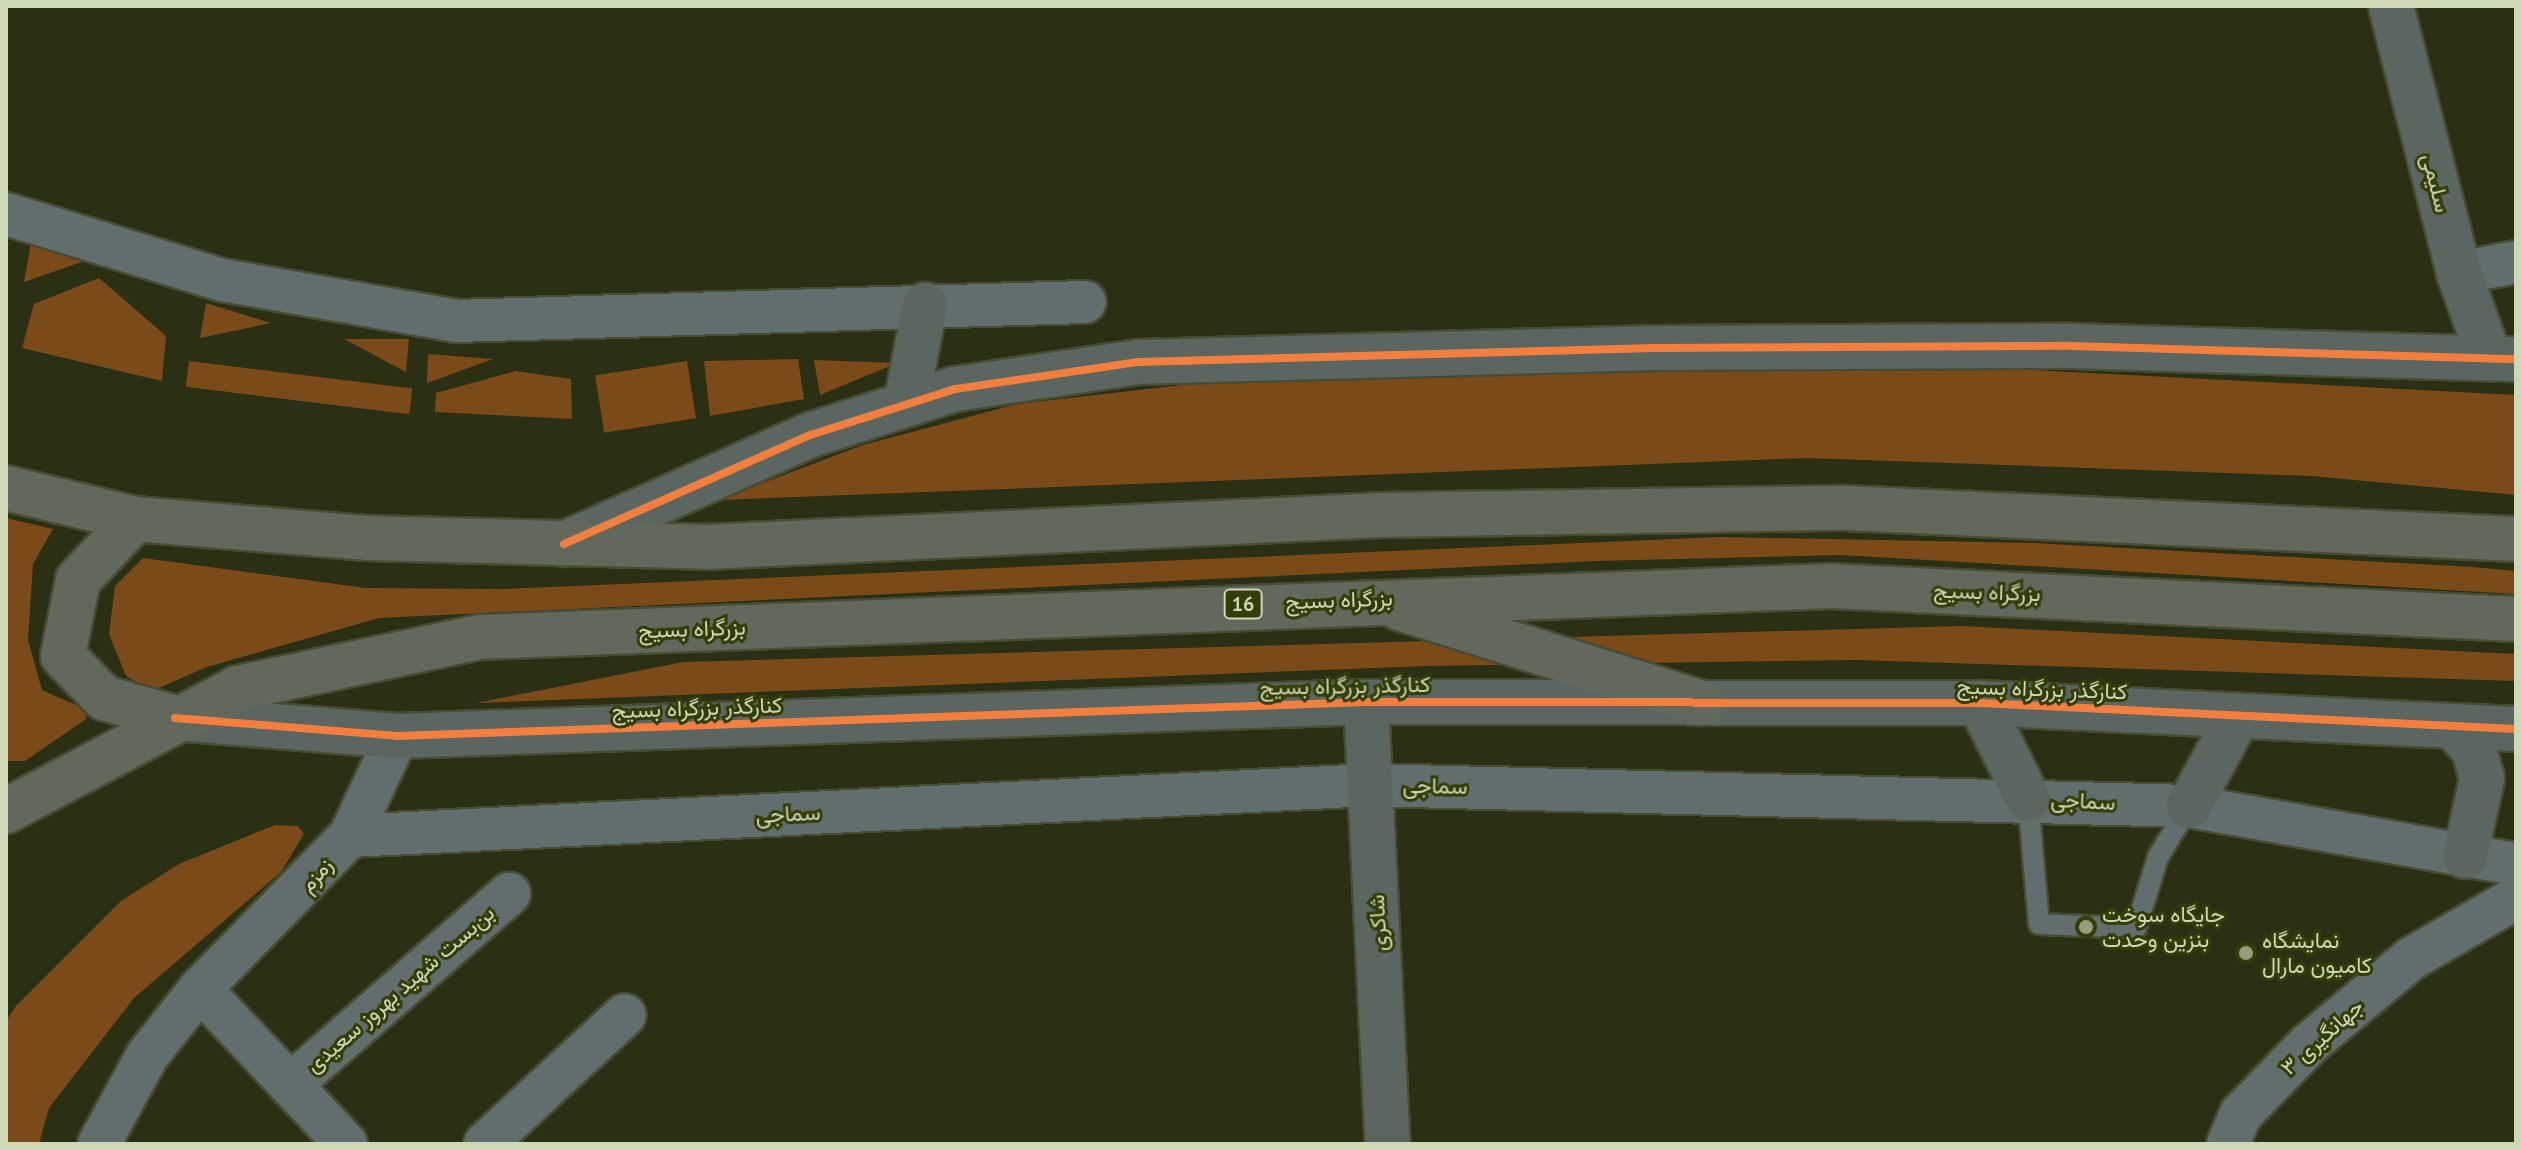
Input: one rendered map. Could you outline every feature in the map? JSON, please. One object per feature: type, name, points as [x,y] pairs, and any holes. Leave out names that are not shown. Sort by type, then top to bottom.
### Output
[{"type":"highway","points":[[6,488],[135,519],[368,538],[706,547],[1381,515],[1845,508],[2516,539]]},
{"type":"highway","points":[[135,519],[78,580],[63,656],[104,698],[175,718]]},
{"type":"highway","name":"بزرگراه بسیج","points":[[6,811],[175,718],[238,688],[480,637],[1366,598],[1831,586],[2516,619]]},
{"type":"highway","points":[[1366,598],[1703,703]]},
{"type":"street","name":"سلیمی","points":[[2391,6],[2459,273],[2502,358]]},
{"type":"street","points":[[6,214],[222,280],[456,321],[1085,302]]},
{"type":"street","points":[[2459,273],[2516,262]]},
{"type":"street","points":[[906,404],[925,305]]},
{"type":"street","points":[[564,544],[810,435],[906,404],[955,389],[1138,362],[1687,347],[2502,358]]},
{"type":"street","name":"کنارگذر بزرگراه بسیج","points":[[175,718],[397,736],[1366,702],[1980,703],[2516,729]]},
{"type":"street","name":"شاکری","points":[[1366,702],[1388,1144]]},
{"type":"street","points":[[1980,703],[2028,799]]},
{"type":"street","points":[[2189,806],[2238,716]]},
{"type":"street","points":[[2453,726],[2474,749],[2482,779],[2465,856]]},
{"type":"street","name":"زمزم","points":[[99,1144],[147,1056],[200,989],[350,836],[397,736]]},
{"type":"street","name":"سماجی","points":[[350,836],[1371,785],[2028,799],[2189,806],[2516,864]]},
{"type":"street","name":"بن‌بست شهید بهروز سعیدی","points":[[290,1085],[509,894]]},
{"type":"street","name":"جهانگیری ۳","points":[[2228,1144],[2241,1114],[2309,1044],[2412,958],[2516,898]]},
{"type":"street","points":[[200,989],[346,1144]]},
{"type":"street","points":[[485,1144],[625,1015]]},
{"type":"lane","points":[[2028,799],[2039,924],[2136,928],[2158,857],[2189,806]]},
{"type":"shaded area","points":[[32,237],[96,257],[24,282]]},
{"type":"shaded area","points":[[99,278],[166,336],[162,381],[22,348],[34,304]]},
{"type":"shaded area","points":[[206,303],[271,323],[200,338]]},
{"type":"shaded area","points":[[344,339],[409,339],[406,372]]},
{"type":"shaded area","points":[[428,354],[493,359],[427,383]]},
{"type":"shaded area","points":[[798,359],[804,399],[710,416],[704,361]]},
{"type":"shaded area","points":[[814,360],[897,363],[820,395]]},
{"type":"shaded area","points":[[189,361],[412,388],[409,414],[186,387]]},
{"type":"shaded area","points":[[687,361],[696,418],[604,433],[595,376]]},
{"type":"shaded area","points":[[1539,366],[2014,369],[2516,395],[2516,495],[2312,476],[1807,458],[718,500],[863,445],[1017,404],[1243,378]]},
{"type":"shaded area","points":[[515,371],[571,379],[572,419],[435,412],[436,393]]},
{"type":"shaded area","points":[[6,518],[53,529],[33,564],[28,640],[42,690],[85,709],[86,719],[25,761],[6,761]]},
{"type":"shaded area","points":[[1720,537],[2034,543],[2473,567],[2516,571],[2516,594],[1841,555],[1597,561],[379,618],[207,667],[152,691],[126,676],[109,634],[115,586],[143,558],[366,588],[504,589]]},
{"type":"shaded area","points":[[1961,626],[2516,654],[2516,681],[1856,660],[1427,666],[476,703],[683,662]]},
{"type":"shaded area","points":[[275,825],[298,826],[304,834],[281,872],[134,998],[49,1108],[39,1144],[6,1144],[6,1021],[16,1006],[121,901],[179,864]]},
{"type":"cycle path","points":[[564,544],[810,435],[955,389],[1138,362],[1656,348],[2071,346],[2516,359]]},
{"type":"cycle path","points":[[175,718],[397,736],[1366,702],[1980,703],[2516,729]]},
{"type":"place","name":"جایگاه سوخت بنزین وحدت","points":[[2086,927]]},
{"type":"place","name":"نمایشگاه کامیون مارال","points":[[2246,953]]}]
